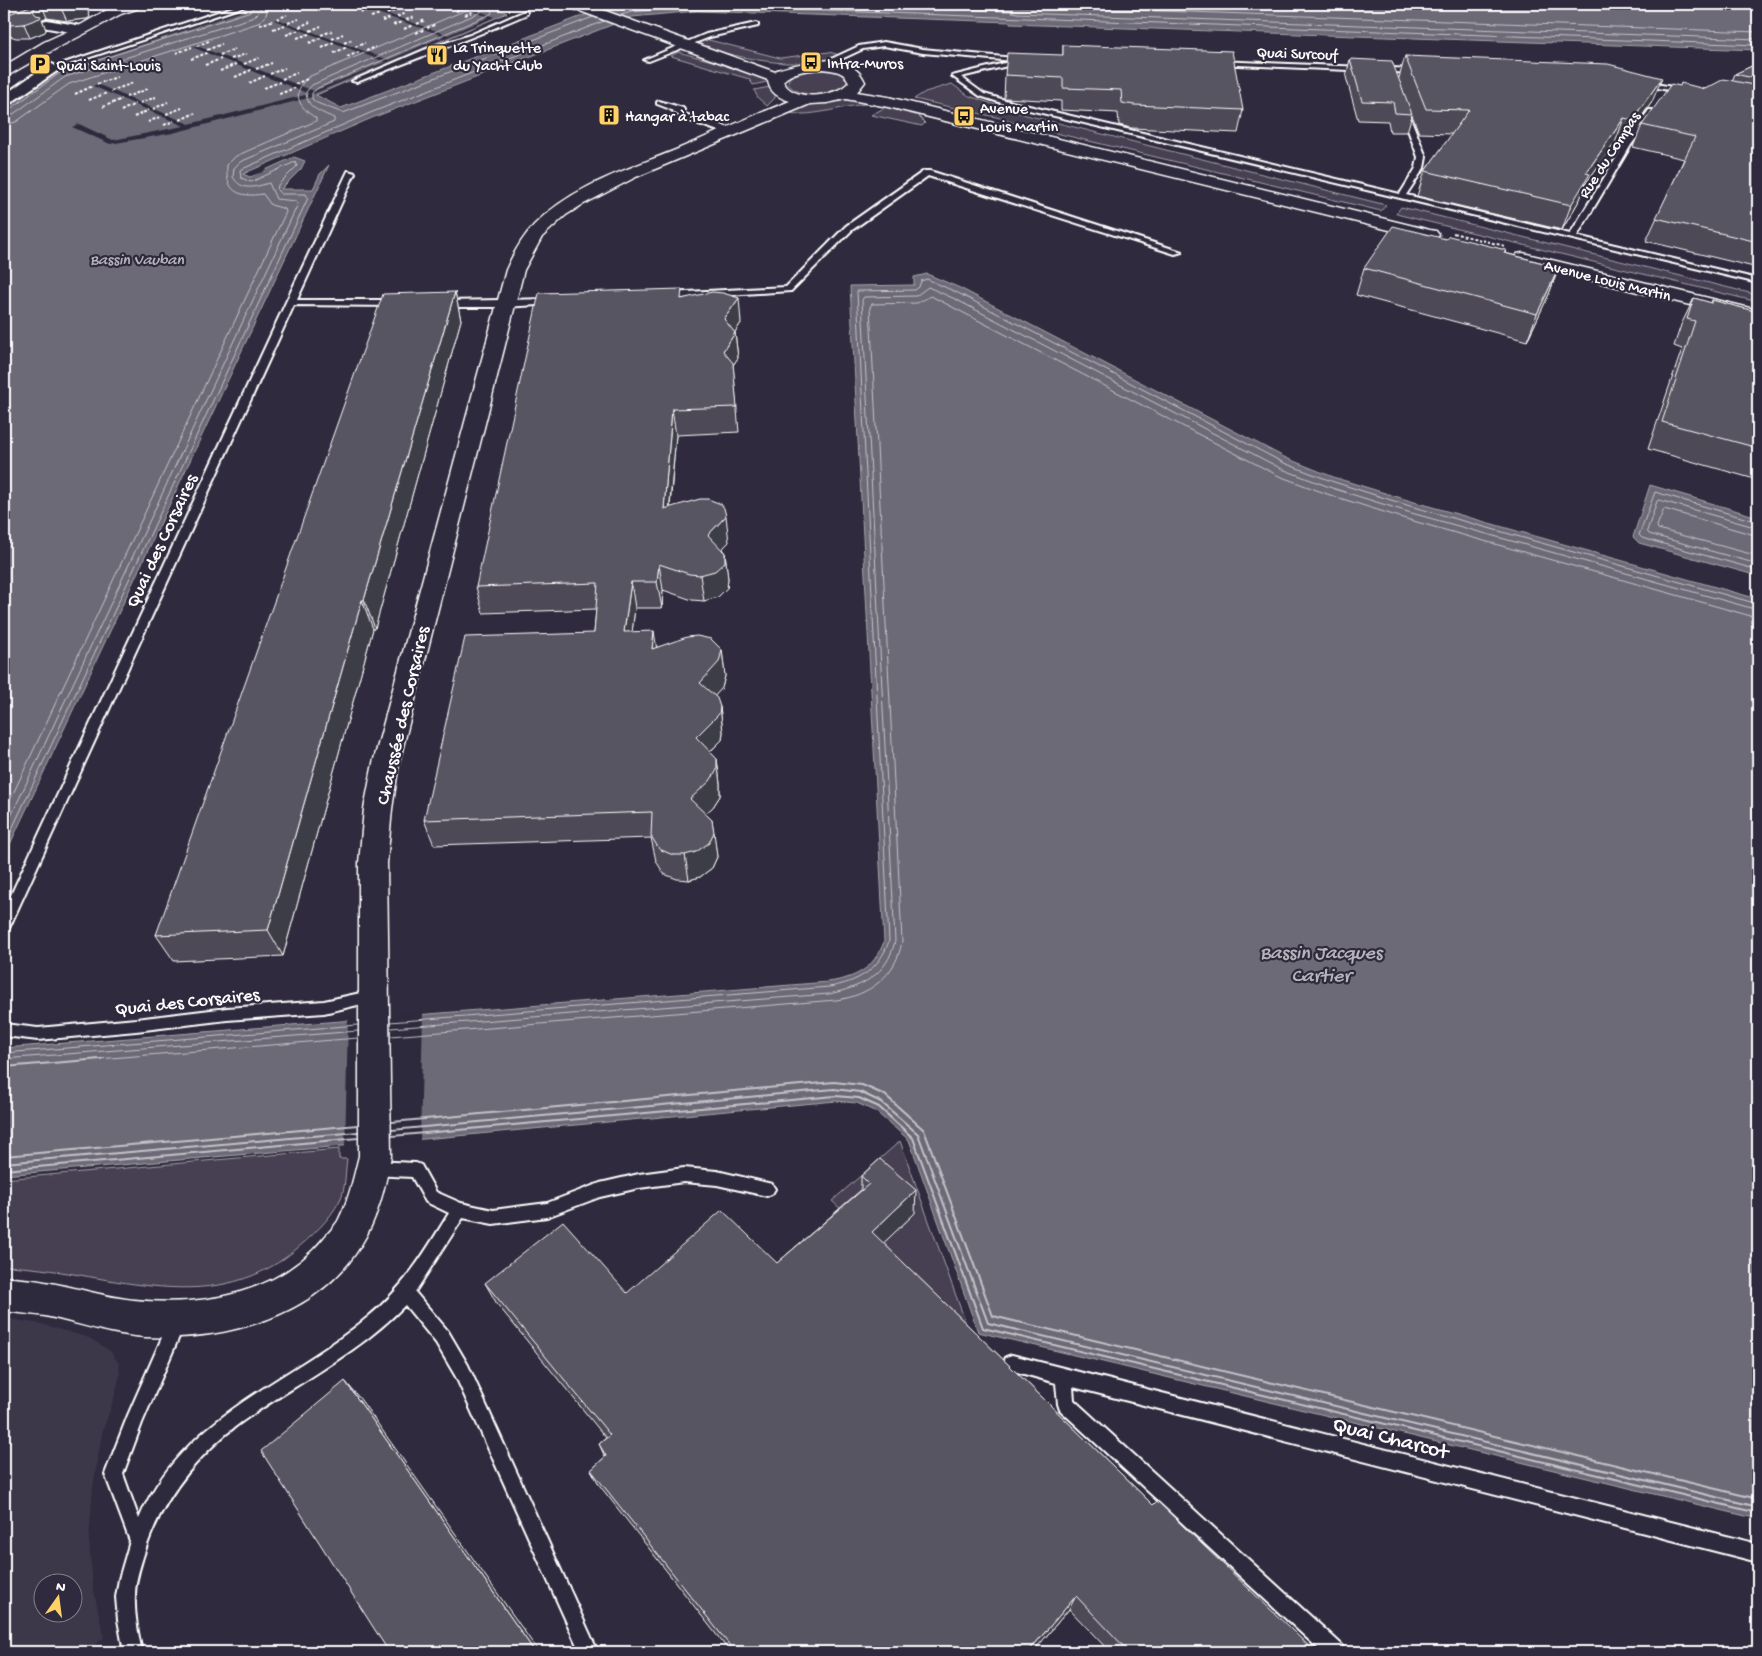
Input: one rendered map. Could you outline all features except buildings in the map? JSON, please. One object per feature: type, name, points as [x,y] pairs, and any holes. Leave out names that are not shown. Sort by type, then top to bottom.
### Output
[{"type":"street","points":[[4,72],[49,45],[82,30],[117,10],[136,4]]},
{"type":"street","points":[[580,6],[777,78]]},
{"type":"street","points":[[47,24],[82,30]]},
{"type":"street","points":[[723,58],[790,69],[814,65],[840,68],[852,73],[857,82],[855,87],[846,94],[810,100],[783,93],[776,85],[777,78],[790,69]]},
{"type":"street","points":[[4,102],[52,68]]},
{"type":"street","name":"Chaussée des Corsaires","points":[[759,119],[783,93]]},
{"type":"street","points":[[846,94],[888,102],[1449,240]]},
{"type":"street","name":"Chaussée des Corsaires","points":[[4,1294],[44,1299],[109,1314],[145,1319],[178,1320],[232,1314],[268,1302],[308,1279],[331,1258],[349,1236],[369,1192],[374,1162],[373,863],[378,809],[386,763],[514,270],[533,236],[546,222],[601,188],[759,119],[810,100]]},
{"type":"street","name":"Avenue Louis Martin","points":[[1505,254],[1758,316]]},
{"type":"lane","points":[[52,68],[248,4]]},
{"type":"lane","points":[[356,81],[432,48],[472,36],[524,13]]},
{"type":"lane","points":[[647,60],[708,34],[756,25]]},
{"type":"lane","points":[[814,65],[825,64],[854,49],[874,44],[893,45],[923,51]]},
{"type":"lane","points":[[840,68],[852,57],[864,51],[879,49],[923,51],[1027,61],[955,76],[982,95],[1010,104],[1758,281]]},
{"type":"lane","name":"Quai Surcouf","points":[[1206,63],[1420,71]]},
{"type":"lane","points":[[1390,70],[1394,79]]},
{"type":"lane","points":[[1636,83],[1696,93]]},
{"type":"lane","points":[[1664,94],[1669,87]]},
{"type":"lane","points":[[1400,96],[1422,157],[1420,168],[1402,196]]},
{"type":"lane","name":"Rue du Compas","points":[[1573,236],[1628,144],[1659,102]]},
{"type":"lane","points":[[658,103],[673,108],[677,113],[730,132]]},
{"type":"lane","name":"Quai des Corsaires","points":[[4,924],[351,172]]},
{"type":"lane","points":[[661,296],[788,290],[848,228],[927,173],[1178,252]]},
{"type":"lane","points":[[436,304],[504,304],[563,301]]},
{"type":"lane","points":[[290,302],[407,304]]},
{"type":"lane","name":"Quai des Corsaires","points":[[4,1030],[38,1034],[136,1025],[227,1014],[324,1007],[374,996]]},
{"type":"lane","points":[[374,1162],[416,1170],[431,1197],[459,1210],[493,1217],[547,1210],[600,1190],[639,1181],[684,1175],[717,1178],[767,1189]]},
{"type":"lane","points":[[133,1652],[126,1623],[126,1587],[138,1540],[161,1493],[192,1452],[233,1418],[373,1324],[405,1293],[459,1210]]},
{"type":"lane","points":[[405,1293],[442,1337],[462,1371],[589,1652]]},
{"type":"lane","points":[[138,1540],[114,1474],[134,1421],[178,1320]]},
{"type":"lane","name":"Quai Charcot","points":[[1012,1362],[1758,1553]]},
{"type":"lane","points":[[1064,1376],[1066,1404],[1335,1652]]},
{"type":"path","points":[[338,6],[344,4]]},
{"type":"path","points":[[360,13],[376,4]]},
{"type":"path","points":[[446,8],[454,4]]},
{"type":"path","points":[[349,9],[358,6]]},
{"type":"path","points":[[378,10],[386,7]]},
{"type":"path","points":[[456,11],[464,8]]},
{"type":"path","points":[[387,14],[396,10]]},
{"type":"path","points":[[465,14],[474,11]]},
{"type":"path","points":[[397,17],[405,13]]},
{"type":"path","points":[[371,17],[380,14]]},
{"type":"path","points":[[277,19],[287,15]]},
{"type":"path","points":[[406,20],[415,16]]},
{"type":"path","points":[[382,21],[391,18]]},
{"type":"path","points":[[288,23],[299,19]]},
{"type":"path","points":[[260,25],[274,20]]},
{"type":"path","points":[[417,24],[425,20]]},
{"type":"path","points":[[286,34],[310,22]]},
{"type":"path","points":[[393,25],[402,22]]},
{"type":"path","points":[[416,33],[436,24]]},
{"type":"path","points":[[273,29],[285,25]]},
{"type":"path","points":[[404,29],[413,25]]},
{"type":"path","points":[[297,38],[321,26]]},
{"type":"path","points":[[7,32],[11,31]]},
{"type":"path","points":[[309,43],[332,31]]},
{"type":"path","points":[[332,39],[343,34]]},
{"type":"path","points":[[344,43],[353,39]]},
{"type":"path","points":[[197,46],[211,40]]},
{"type":"path","points":[[322,48],[334,42]]},
{"type":"path","points":[[355,47],[365,43]]},
{"type":"path","points":[[191,59],[222,44]]},
{"type":"path","points":[[176,54],[192,47]]},
{"type":"path","points":[[334,52],[347,47]]},
{"type":"path","points":[[366,51],[376,47]]},
{"type":"path","points":[[220,55],[235,49]]},
{"type":"path","points":[[347,57],[359,52]]},
{"type":"path","points":[[231,59],[246,54]]},
{"type":"path","points":[[205,65],[221,58]]},
{"type":"path","points":[[244,64],[259,58]]},
{"type":"path","points":[[256,69],[272,63]]},
{"type":"path","points":[[220,71],[236,64]]},
{"type":"path","points":[[270,74],[285,68]]},
{"type":"path","points":[[235,77],[251,70]]},
{"type":"path","points":[[282,79],[297,73]]},
{"type":"path","points":[[250,83],[265,76]]},
{"type":"path","points":[[97,84],[117,77]]},
{"type":"path","points":[[295,84],[310,78]]},
{"type":"path","points":[[264,88],[280,82]]},
{"type":"path","points":[[111,91],[133,83]]},
{"type":"path","points":[[75,94],[93,86]]},
{"type":"path","points":[[279,94],[295,88]]},
{"type":"path","points":[[126,97],[148,89]]},
{"type":"path","points":[[89,100],[107,92]]},
{"type":"path","points":[[140,103],[156,97]]},
{"type":"path","points":[[103,107],[122,99]]},
{"type":"path","points":[[153,108],[168,102]]},
{"type":"path","points":[[121,111],[135,104]]},
{"type":"path","points":[[166,114],[182,108]]},
{"type":"path","points":[[134,117],[149,110]]},
{"type":"path","points":[[180,120],[195,113]]},
{"type":"path","points":[[148,122],[162,116]]},
{"type":"path","points":[[164,125],[174,121]]},
{"type":"shaded area","points":[[705,39],[780,58],[829,52],[840,55],[805,63],[769,62],[698,47],[701,40]]},
{"type":"shaded area","points":[[678,52],[761,74],[767,82],[753,85],[749,79],[671,56]]},
{"type":"shaded area","points":[[819,69],[833,70],[841,73],[850,81],[838,92],[819,96],[804,94],[788,84],[789,79],[795,73]]},
{"type":"shaded area","points":[[952,84],[969,96],[1026,115],[1386,205],[1381,211],[1014,123],[1000,118],[914,99],[925,92]]},
{"type":"shaded area","points":[[770,87],[775,92],[775,98],[767,106],[758,98],[754,90]]},
{"type":"shaded area","points":[[848,99],[871,101],[866,104],[814,113],[795,114],[786,112],[798,107]]},
{"type":"shaded area","points":[[888,106],[914,112],[925,123],[922,126],[871,115]]},
{"type":"shaded area","points":[[1401,207],[1758,295],[1758,302],[1396,214]]},
{"type":"shaded area","points":[[900,1141],[968,1329],[832,1201]]},
{"type":"shaded area","points":[[339,1149],[339,1159],[347,1159],[343,1191],[336,1208],[320,1228],[294,1251],[261,1272],[226,1284],[190,1288],[154,1286],[41,1269],[4,1266],[4,1179]]},
{"type":"shaded area","points":[[4,1318],[41,1324],[90,1338],[110,1351],[119,1363],[120,1375],[102,1433],[93,1487],[89,1539],[93,1587],[104,1638],[85,1652],[4,1652]]},
{"type":"water","name":"Bassin Vauban","points":[[257,4],[488,4],[507,13],[316,95],[341,108],[603,8],[593,4],[1758,4],[1758,50],[697,11],[632,17],[372,118],[243,174],[250,177],[294,157],[305,161],[301,169],[281,189],[313,189],[320,174],[329,165],[4,857],[4,107],[56,69]]},
{"type":"water","name":"Bassin Jacques Cartier","points":[[927,274],[960,288],[1286,458],[1336,478],[1758,599],[1758,1519],[978,1332],[909,1140],[876,1112],[857,1103],[836,1101],[4,1175],[4,1048],[828,982],[855,975],[869,965],[875,959],[884,942],[850,286],[914,285],[914,277]]},
{"type":"water","points":[[1650,485],[1758,517],[1758,576],[1639,543],[1633,537]]},
{"type":"pier","points":[[258,4],[264,4],[71,68],[68,66]]},
{"type":"pier","points":[[352,4],[359,4],[448,35],[489,17],[452,4],[460,4],[495,17],[311,95],[312,97],[173,133],[110,144],[72,127],[79,124],[113,140],[184,126],[93,86],[97,84],[189,124],[309,94],[192,47],[197,46],[314,91],[385,62],[274,20],[277,19],[389,60],[444,36]]},
{"type":"pier","points":[[367,121],[369,122],[294,154],[297,155],[267,168],[263,172],[251,176],[245,174]]},
{"type":"pier","points":[[423,1012],[420,1142],[345,1147],[348,1018]]},
{"type":"place","name":"La Trinquette du Yacht Club","points":[[437,55]]},
{"type":"place","name":"Intra-Muros","points":[[811,62]]},
{"type":"place","name":"Quai Saint-Louis","points":[[40,64]]},
{"type":"place","name":"Hangar à tabac","points":[[609,115]]},
{"type":"place","name":"Avenue Louis Martin","points":[[964,116]]}]
